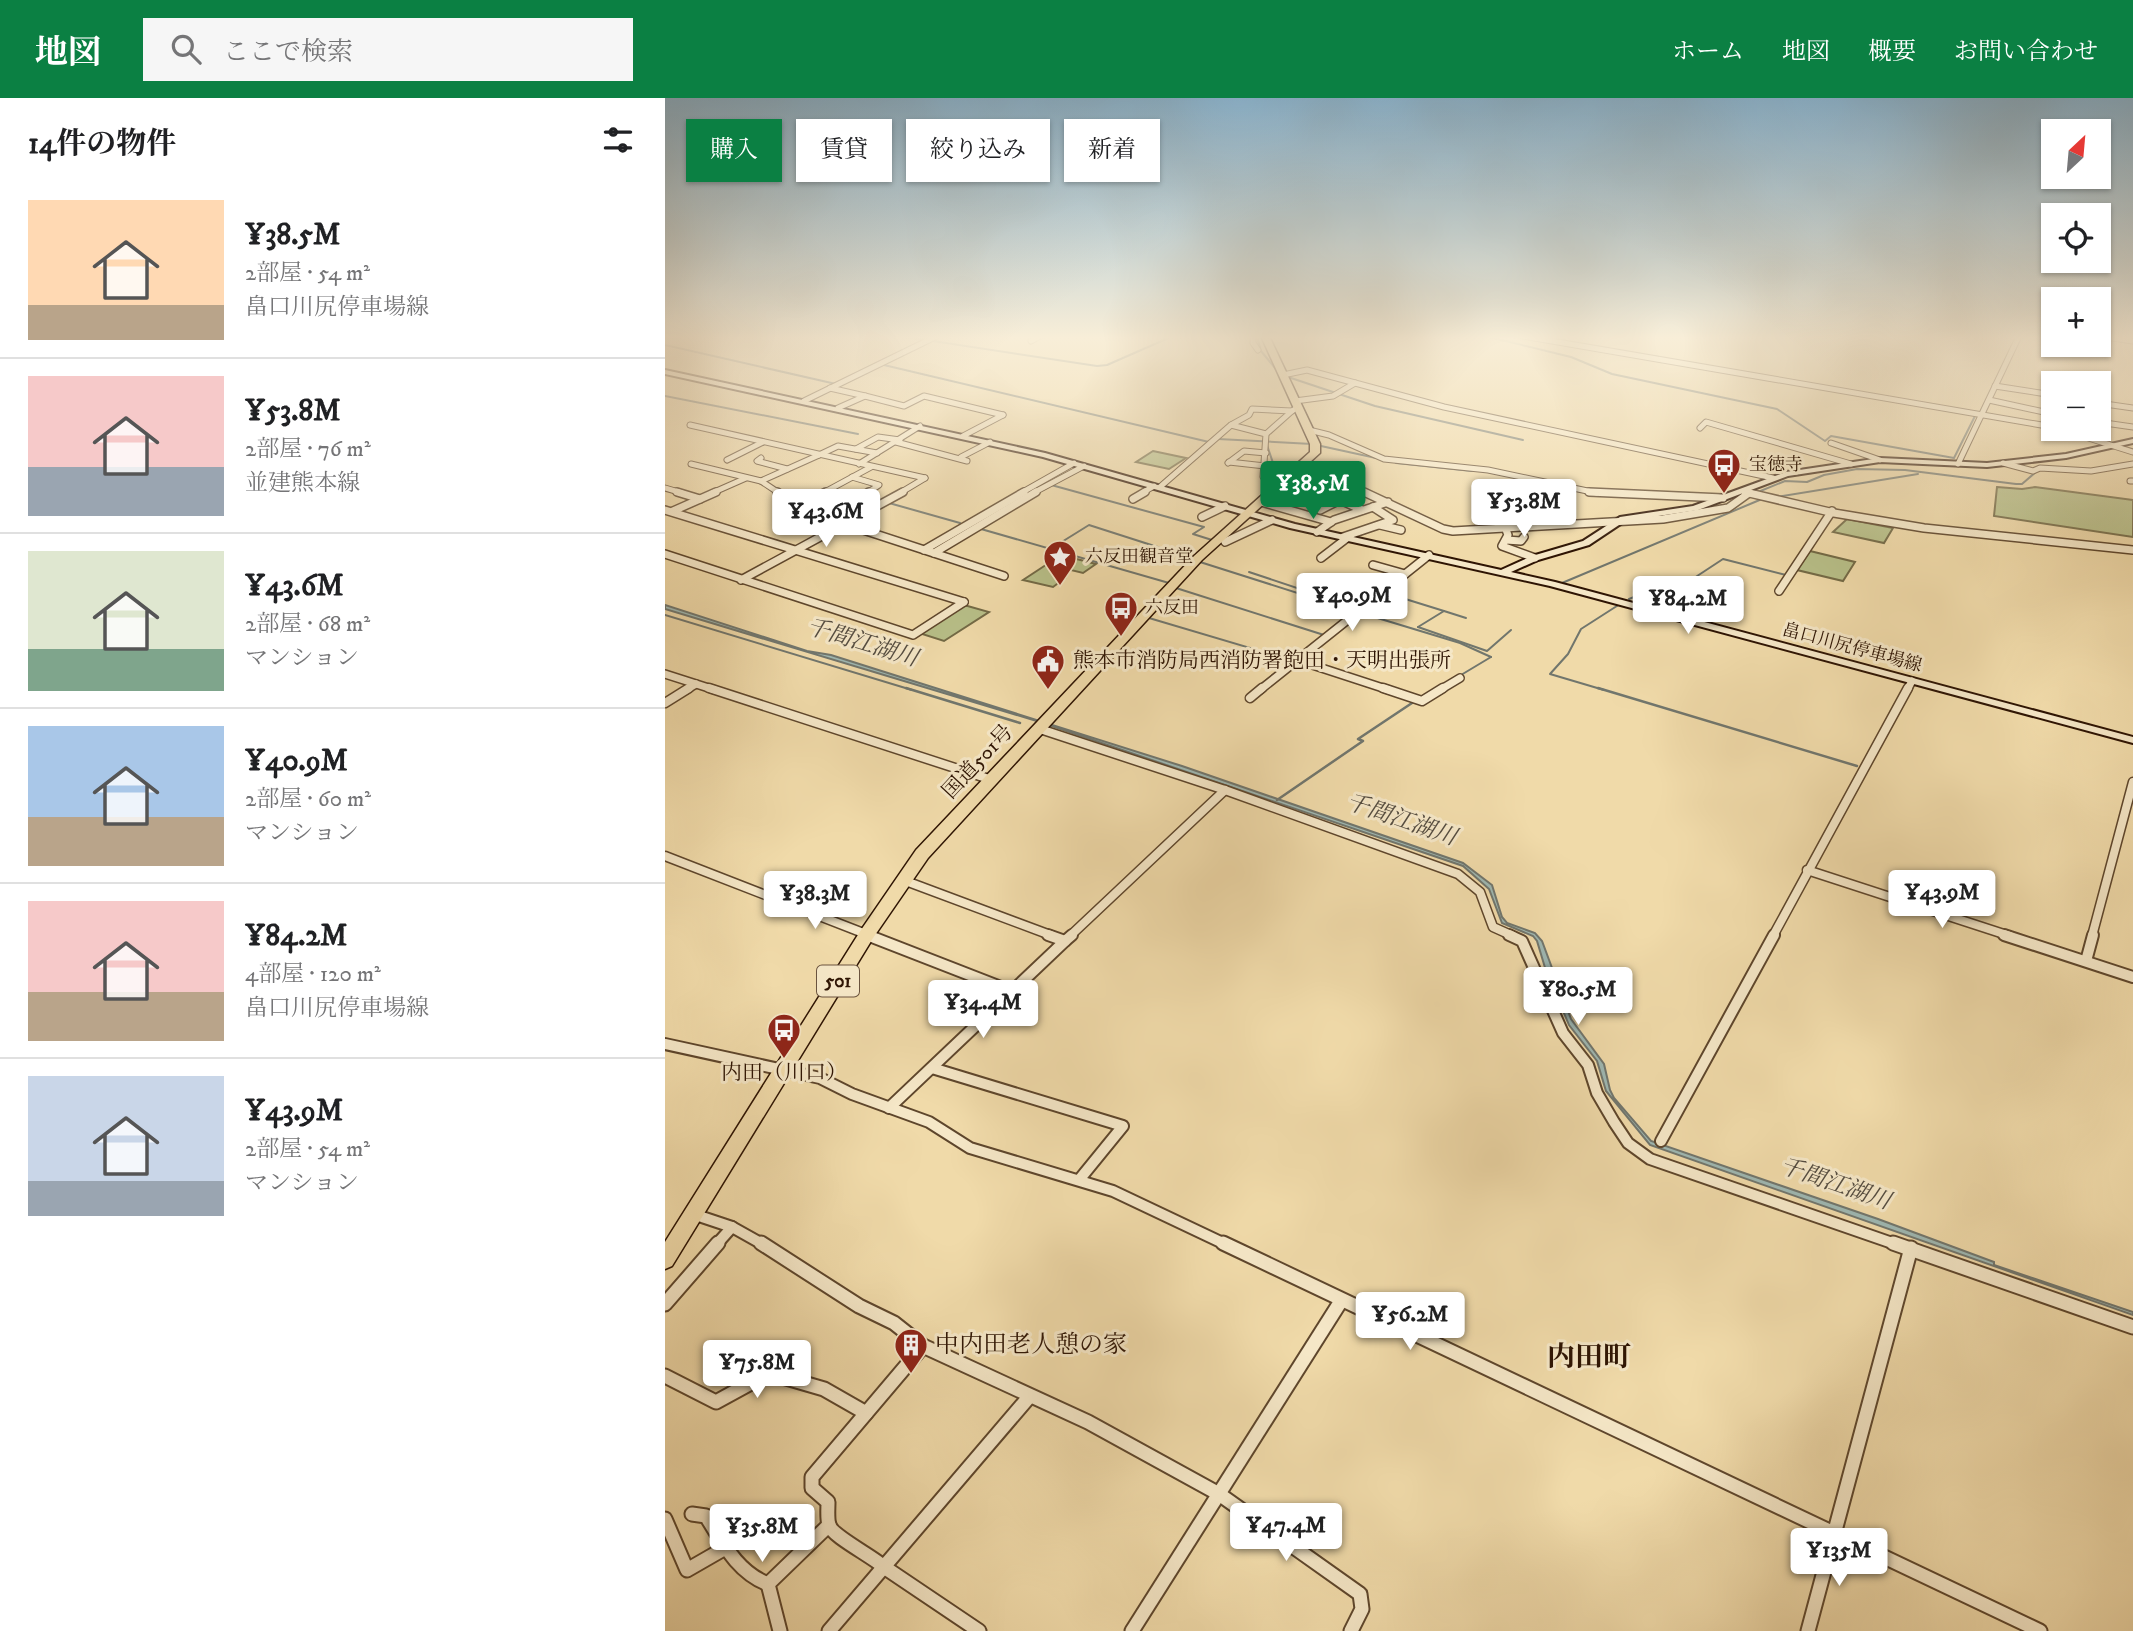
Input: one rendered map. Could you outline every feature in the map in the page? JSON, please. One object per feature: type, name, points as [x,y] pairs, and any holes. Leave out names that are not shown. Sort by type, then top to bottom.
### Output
[{"type":"highway","name":"国道501号","points":[[665,1260],[867,934],[922,854],[1198,558],[1315,453],[1315,444],[1296,408]]},
{"type":"main road","name":"畠口川尻停車場線","points":[[838,408],[1074,463],[1317,532],[1504,572],[2133,740]]},
{"type":"main road","points":[[1504,572],[1535,558],[1587,543],[1622,519],[1695,508],[1748,493],[1773,478],[1880,460],[2003,463],[2066,456],[2133,441]]},
{"type":"street","points":[[963,436],[1003,415],[972,408]]},
{"type":"street","points":[[1133,499],[1157,486],[1231,425],[1248,415],[1252,409],[1273,408]]},
{"type":"street","points":[[1263,477],[1266,434],[1293,408]]},
{"type":"street","points":[[1445,408],[1773,478]]},
{"type":"street","points":[[1945,408],[2041,424]]},
{"type":"street","points":[[1958,464],[1986,408]]},
{"type":"street","points":[[2021,408],[2041,412]]},
{"type":"street","points":[[1700,428],[1706,422],[1851,464]]},
{"type":"street","points":[[2111,424],[2133,427]]},
{"type":"street","points":[[690,425],[925,478],[741,580]]},
{"type":"street","points":[[1231,425],[1266,434]]},
{"type":"street","points":[[859,464],[920,426]]},
{"type":"street","points":[[1309,430],[1329,435],[1384,459],[1404,463],[1488,470],[1600,494],[1723,498]]},
{"type":"street","points":[[856,449],[878,437],[964,459],[990,442]]},
{"type":"street","points":[[727,460],[764,441]]},
{"type":"street","points":[[2101,441],[2133,452]]},
{"type":"street","points":[[1831,443],[1880,460]]},
{"type":"street","points":[[761,481],[838,446],[877,453]]},
{"type":"street","points":[[1265,466],[1229,463],[1244,451],[1266,453]]},
{"type":"street","points":[[761,458],[757,461],[787,469]]},
{"type":"street","points":[[924,550],[1074,463]]},
{"type":"street","points":[[2003,463],[2033,471],[2040,468],[2099,470],[2133,464]]},
{"type":"street","points":[[691,464],[761,481],[797,508],[1004,576]]},
{"type":"street","points":[[934,553],[1036,491],[1084,466]]},
{"type":"street","points":[[797,508],[871,467]]},
{"type":"street","points":[[1294,471],[1324,473],[1443,529],[1622,519],[1657,520],[1728,508],[1748,493],[1872,521],[1958,533],[2081,542],[2133,550]]},
{"type":"street","points":[[852,477],[879,485],[851,504],[854,507],[852,511],[862,514]]},
{"type":"street","points":[[1255,480],[1263,477]]},
{"type":"street","points":[[1263,477],[1290,497],[1313,504],[1320,510]]},
{"type":"street","points":[[665,515],[747,478]]},
{"type":"street","points":[[1290,497],[1315,485],[1326,488]]},
{"type":"street","points":[[665,488],[701,499]]},
{"type":"street","points":[[1308,516],[1340,500],[1362,510]]},
{"type":"street","points":[[1261,502],[1332,522]]},
{"type":"street","points":[[1317,532],[1332,522],[1386,502]]},
{"type":"street","points":[[1202,517],[1225,506]]},
{"type":"street","points":[[1321,558],[1345,538],[1392,518],[1373,507]]},
{"type":"street","points":[[665,554],[913,635],[964,602],[794,550],[717,522],[669,511]]},
{"type":"street","points":[[1779,591],[1832,511]]},
{"type":"street","points":[[1225,542],[1272,520]]},
{"type":"street","points":[[1378,525],[1401,530]]},
{"type":"street","points":[[1505,527],[1508,535],[1503,545],[1535,558]]},
{"type":"street","points":[[1506,540],[1521,541],[1524,537]]},
{"type":"street","points":[[1250,698],[1429,555]]},
{"type":"street","points":[[1373,565],[1405,574]]},
{"type":"street","points":[[1297,660],[1422,701],[1460,678]]},
{"type":"street","points":[[665,674],[992,780]]},
{"type":"street","points":[[1661,1141],[1912,681]]},
{"type":"street","points":[[665,703],[696,684]]},
{"type":"street","points":[[1044,725],[1458,874],[1480,892],[1493,927],[1522,941],[1563,1033],[1588,1065],[1597,1093],[1628,1143],[1650,1159],[2133,1327]]},
{"type":"street","points":[[2086,961],[2129,808],[2133,782]]},
{"type":"street","points":[[889,1108],[1225,790]]},
{"type":"street","points":[[665,856],[1011,990]]},
{"type":"street","points":[[1807,870],[2133,977]]},
{"type":"street","points":[[903,880],[1065,941]]},
{"type":"street","points":[[665,1044],[784,1068],[835,1083],[852,1094],[929,1122],[970,1148],[1113,1191],[2040,1631]]},
{"type":"street","points":[[932,1068],[1123,1126],[1079,1180]]},
{"type":"street","points":[[693,1214],[732,1227],[791,1260],[859,1306],[894,1323],[923,1346],[1088,1422],[1219,1494],[1360,1594],[1362,1609],[1351,1631]]},
{"type":"street","points":[[665,1304],[732,1227]]},
{"type":"street","points":[[1808,1631],[1836,1535],[1911,1248]]},
{"type":"street","points":[[1132,1631],[1341,1301]]},
{"type":"street","points":[[923,1346],[812,1477],[812,1488],[828,1502],[829,1525],[834,1534],[871,1555],[884,1567],[979,1631]]},
{"type":"street","points":[[665,1376],[716,1402],[769,1373],[824,1389],[866,1413]]},
{"type":"street","points":[[829,1631],[1029,1397]]},
{"type":"street","points":[[692,1514],[706,1516],[742,1570],[754,1581],[768,1584]]},
{"type":"street","points":[[665,1519],[687,1570],[727,1548]]},
{"type":"street","points":[[768,1584],[829,1525]]},
{"type":"street","points":[[768,1584],[780,1631]]},
{"type":"green space","points":[[1153,451],[1186,458],[1169,469],[1136,462]]},
{"type":"green space","points":[[1997,487],[2035,487],[2133,500],[2133,537],[1994,516]]},
{"type":"green space","points":[[1847,519],[1893,528],[1884,543],[1833,532]]},
{"type":"green space","points":[[1810,551],[1855,562],[1843,581],[1797,570]]},
{"type":"green space","points":[[1061,555],[1096,564],[1083,573],[1063,568],[1056,574],[1065,578],[1053,587],[1023,580]]},
{"type":"green space","points":[[964,605],[989,612],[944,641],[919,633]]},
{"type":"water","points":[[665,605],[1182,766],[1463,863],[1492,885],[1502,917],[1507,923],[1535,933],[1542,941],[1571,1019],[1604,1064],[1614,1098],[1651,1141],[1878,1219],[1994,1262],[1994,1265],[2133,1312],[2133,1315],[1650,1145],[1606,1091],[1597,1061],[1569,1025],[1546,971],[1537,941],[1533,936],[1502,923],[1489,889],[1463,866],[1040,722],[665,609]]},
{"type":"waterway","points":[[724,408],[858,434]]},
{"type":"waterway","points":[[1064,408],[1209,442]]},
{"type":"waterway","points":[[1382,408],[1523,440]]},
{"type":"waterway","points":[[1770,408],[1777,409],[1825,441],[1831,436],[1954,458],[1976,414]]},
{"type":"waterway","points":[[1218,439],[1312,444]]},
{"type":"waterway","points":[[1267,445],[1275,469],[1287,473]]},
{"type":"waterway","points":[[1321,446],[1376,458]]},
{"type":"waterway","points":[[1396,463],[1472,471]]},
{"type":"waterway","points":[[1758,492],[1785,481],[1807,482],[1824,475],[1857,469],[1905,470],[2016,484],[2022,484],[2037,471]]},
{"type":"waterway","points":[[1281,490],[1323,474]]},
{"type":"waterway","points":[[1776,497],[1918,474]]},
{"type":"waterway","points":[[1336,481],[1352,489]]},
{"type":"waterway","points":[[1044,483],[1204,527],[1193,534],[1212,540]]},
{"type":"waterway","points":[[1562,583],[1762,499]]},
{"type":"waterway","points":[[889,503],[960,523]]},
{"type":"waterway","points":[[1052,548],[1089,525],[1195,559]]},
{"type":"waterway","points":[[981,529],[1169,583]]},
{"type":"waterway","points":[[1629,599],[1657,588],[1685,584],[1723,559],[1786,575]]},
{"type":"waterway","points":[[1200,562],[1354,611]]},
{"type":"waterway","points":[[1249,572],[1357,608]]},
{"type":"waterway","points":[[1176,588],[1324,635]]},
{"type":"waterway","points":[[1386,593],[1444,611]]},
{"type":"waterway","points":[[1604,690],[1550,674],[1568,654],[1581,629],[1620,604]]},
{"type":"waterway","points":[[1444,611],[1466,618]]},
{"type":"waterway","points":[[1444,611],[1418,627],[1487,651],[1511,630]]},
{"type":"waterway","points":[[1361,613],[1460,643],[1491,657],[1461,675]]},
{"type":"waterway","points":[[665,615],[912,690]]},
{"type":"waterway","points":[[1149,618],[1291,660]]},
{"type":"waterway","points":[[1291,660],[1321,637]]},
{"type":"waterway","points":[[1260,685],[1291,660]]},
{"type":"waterway","points":[[906,688],[1020,723]]},
{"type":"waterway","points":[[1598,688],[1857,766]]},
{"type":"waterway","points":[[1277,800],[1363,741],[1358,739],[1415,701]]},
{"type":"place","name":"宝徳寺","points":[[1724,495]]},
{"type":"place","name":"六反田観音堂","points":[[1060,587]]},
{"type":"place","name":"六反田","points":[[1121,638]]},
{"type":"place","name":"熊本市消防局西消防署飽田・天明出張所","points":[[1048,691]]},
{"type":"place","name":"内田（川口）","points":[[784,1060]]},
{"type":"place","name":"中内田老人憩の家","points":[[911,1375]]},
{"type":"district","name":"内田町","points":[[1589,1357]]},
{"type":"water label","name":"千間江湖川","points":[[862,643]]},
{"type":"water label","name":"千間江湖川","points":[[1401,820]]},
{"type":"water label","name":"千間江湖川","points":[[1835,1184]]}]
